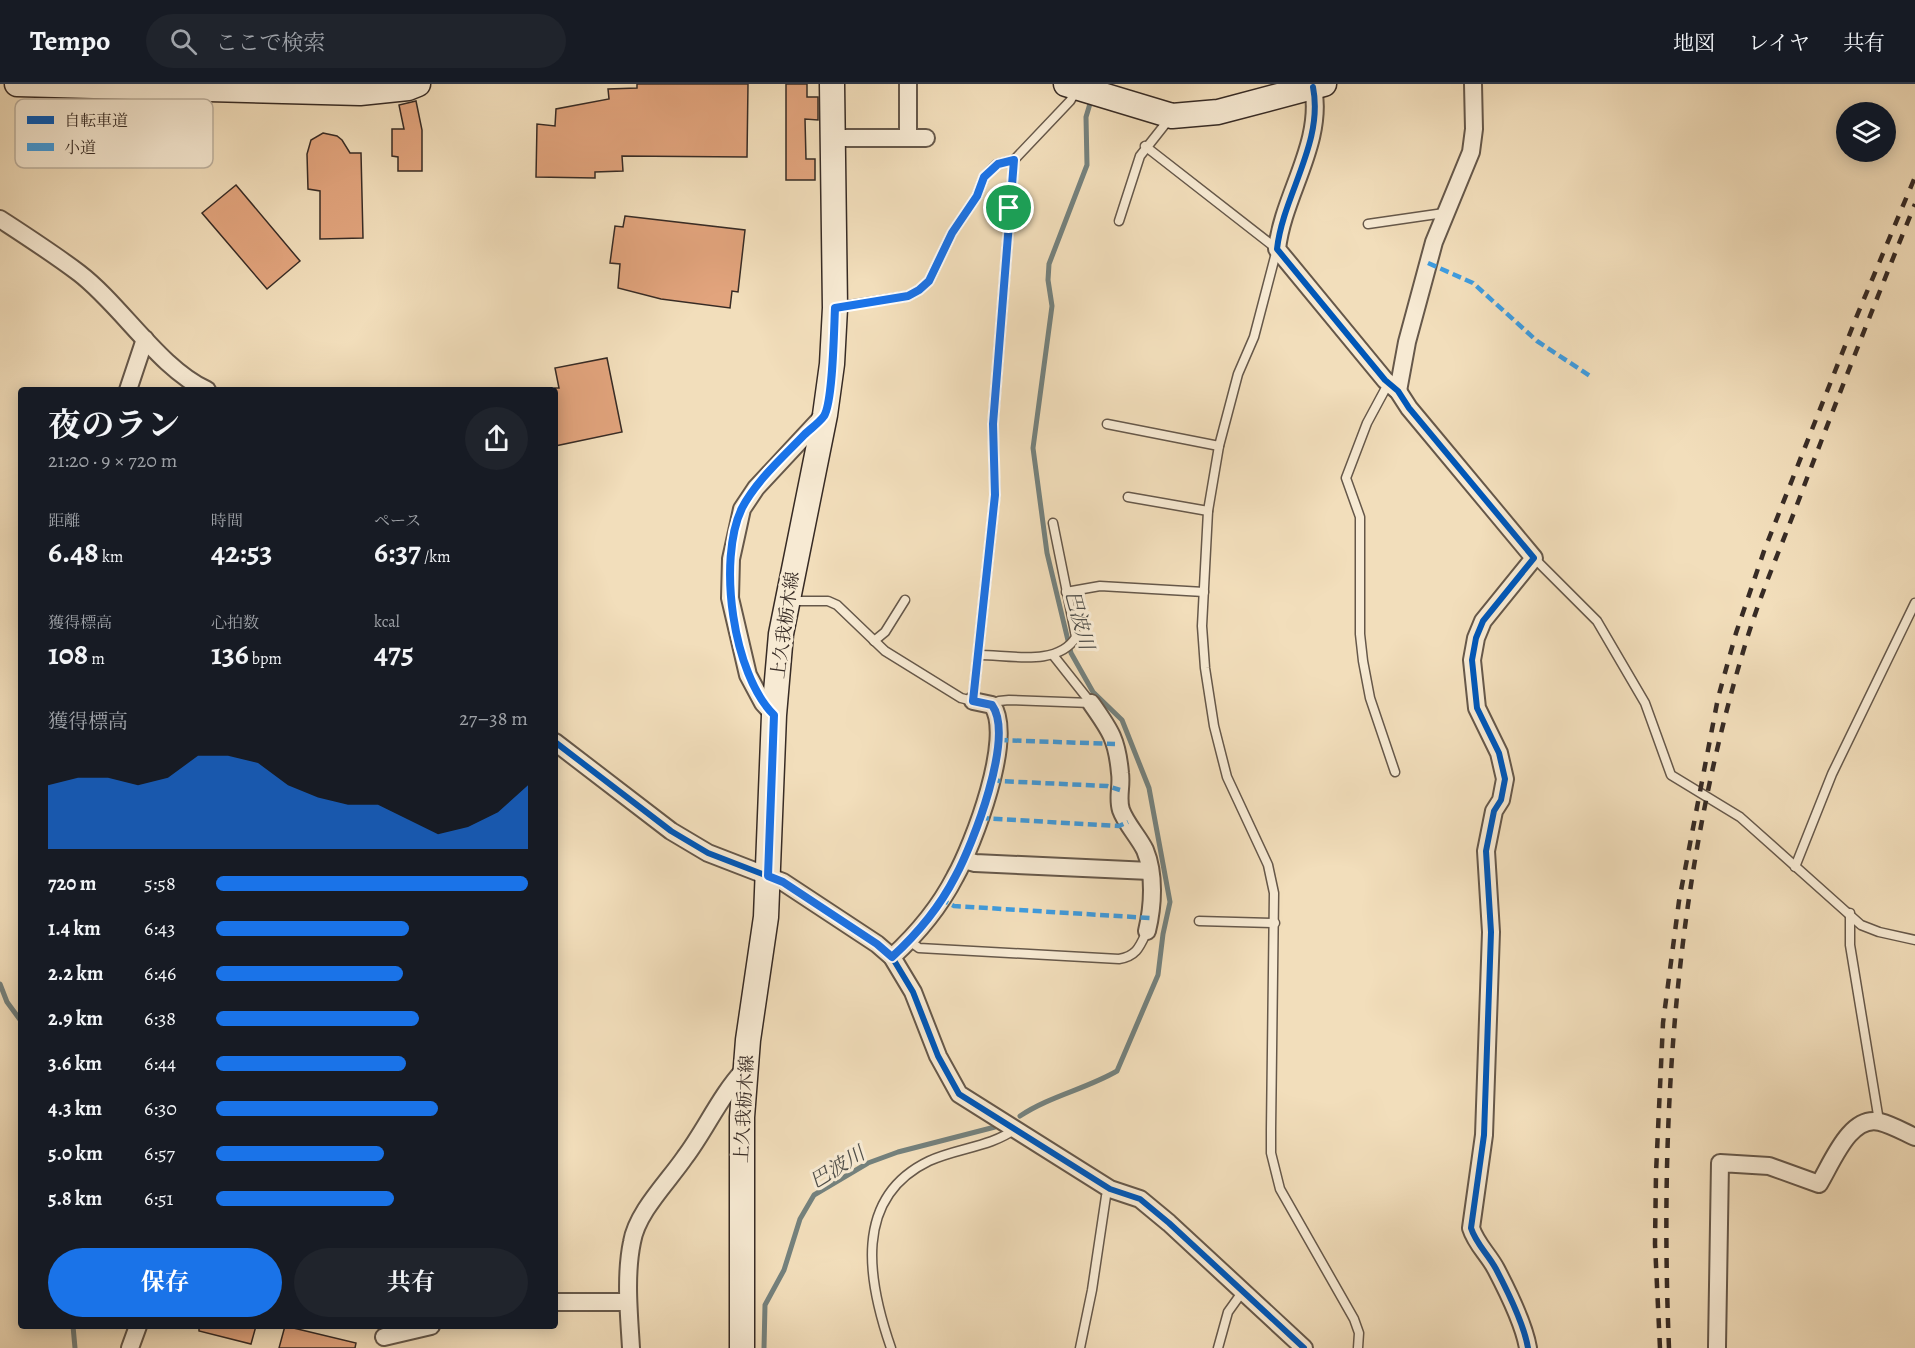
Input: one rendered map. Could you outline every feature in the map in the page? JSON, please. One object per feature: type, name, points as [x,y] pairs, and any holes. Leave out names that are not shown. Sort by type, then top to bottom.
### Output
[{"type":"main road","points":[[17,84],[360,93],[408,88],[418,84]]},
{"type":"main road","name":"上久我栃木線","points":[[742,1348],[741,1159],[744,1070],[762,951],[768,876],[774,715],[786,601],[825,415],[832,364],[835,308],[832,84]]},
{"type":"main road","points":[[1076,87],[1172,116],[1218,112],[1317,85]]},
{"type":"street","points":[[908,84],[908,138]]},
{"type":"street","points":[[1393,388],[1434,242],[1471,152],[1474,129],[1473,84]]},
{"type":"street","points":[[1317,85],[1309,145],[1282,216],[1276,249],[1534,558],[1483,621],[1476,638],[1472,660],[1477,708],[1499,753],[1505,779],[1501,800],[1494,811],[1486,851],[1491,932],[1484,1135],[1471,1228],[1474,1238],[1495,1267],[1520,1323],[1528,1348]]},
{"type":"street","points":[[833,138],[926,138]]},
{"type":"street","points":[[0,219],[80,273],[145,339],[201,387]]},
{"type":"street","points":[[129,387],[145,339]]},
{"type":"street","points":[[774,715],[763,704],[748,675],[730,598],[731,559],[742,509],[756,488],[825,415]]},
{"type":"street","points":[[892,957],[908,940],[954,879],[980,818],[999,743],[999,719],[992,705],[973,701]]},
{"type":"street","points":[[1091,703],[1114,736],[1121,775],[1119,799],[1122,812],[1144,849],[1150,871],[1152,894],[1147,932]]},
{"type":"street","points":[[558,744],[670,831],[708,853],[783,882],[877,944],[892,957],[913,992],[938,1056],[959,1094],[1110,1189],[1140,1199],[1244,1291],[1304,1348]]},
{"type":"street","points":[[964,860],[975,863],[1150,871]]},
{"type":"street","points":[[631,1348],[628,1302],[632,1241],[651,1200],[685,1158],[728,1088],[744,1070]]},
{"type":"street","points":[[1717,1347],[1720,1163],[1769,1166],[1820,1184],[1851,1130],[1864,1122],[1879,1121],[1915,1137]]},
{"type":"street","points":[[558,1302],[628,1302]]},
{"type":"street","points":[[130,1348],[137,1329]]},
{"type":"street","points":[[383,1337],[419,1329]]},
{"type":"lane","points":[[835,308],[908,296],[929,281],[952,233],[977,196],[984,177],[998,164],[1014,160],[1070,101],[1076,87]]},
{"type":"lane","points":[[1119,221],[1145,146],[1172,116]]},
{"type":"lane","points":[[1145,146],[1276,249],[1254,337],[1238,374],[1219,447],[1208,510],[1203,636],[1214,726],[1227,777],[1268,865],[1274,893],[1271,1130],[1275,1176],[1280,1189],[1354,1319],[1359,1333],[1358,1348]]},
{"type":"lane","points":[[786,601],[828,601],[837,604],[885,651],[961,698],[973,701],[995,495],[993,424],[1014,160]]},
{"type":"lane","points":[[1368,224],[1444,213]]},
{"type":"lane","points":[[1393,388],[1367,423],[1346,478],[1360,516],[1360,634],[1363,661],[1370,698],[1395,772]]},
{"type":"lane","points":[[1107,424],[1219,447]]},
{"type":"lane","points":[[1128,497],[1208,510]]},
{"type":"lane","points":[[979,655],[1056,653],[1076,637],[1053,523]]},
{"type":"lane","points":[[1534,558],[1597,621],[1645,703],[1671,775],[1740,817],[1861,925],[1879,932],[1915,940]]},
{"type":"lane","points":[[1066,592],[1100,586],[1204,592]]},
{"type":"lane","points":[[874,641],[885,632],[905,600]]},
{"type":"lane","points":[[1795,867],[1832,774],[1915,603]]},
{"type":"lane","points":[[1056,653],[1091,703]]},
{"type":"lane","points":[[992,705],[999,701],[1009,700],[1091,703]]},
{"type":"lane","points":[[1850,913],[1850,945],[1879,1121]]},
{"type":"lane","points":[[1199,921],[1275,923]]},
{"type":"lane","points":[[908,940],[919,948],[1119,959],[1128,958],[1138,951],[1147,932]]},
{"type":"lane","points":[[891,1348],[874,1290],[872,1265],[875,1230],[880,1207],[890,1191],[904,1176],[928,1162],[952,1152],[1004,1137],[1016,1129]]},
{"type":"lane","points":[[1080,1348],[1092,1290],[1106,1196],[1110,1189]]},
{"type":"lane","points":[[1218,1348],[1228,1312],[1244,1291]]},
{"type":"building","points":[[637,84],[748,84],[747,157],[622,156],[623,171],[595,172],[595,178],[536,177],[537,124],[555,126],[556,109],[609,99],[608,89],[637,88]]},
{"type":"building","points":[[786,84],[807,84],[807,97],[818,97],[818,120],[805,119],[806,159],[815,159],[815,180],[786,180]]},
{"type":"building","points":[[416,101],[422,130],[422,171],[398,171],[398,157],[392,156],[392,129],[404,129],[399,105]]},
{"type":"building","points":[[323,133],[337,136],[350,153],[361,153],[363,238],[320,239],[320,191],[308,189],[307,154],[311,140]]},
{"type":"building","points":[[236,185],[300,261],[267,289],[202,213]]},
{"type":"building","points":[[625,216],[745,230],[738,292],[732,291],[730,308],[661,299],[618,288],[620,264],[610,263],[615,226],[623,227]]},
{"type":"building","points":[[607,358],[622,432],[558,445],[559,388],[555,368]]},
{"type":"building","points":[[199,1329],[255,1329],[251,1344],[199,1331]]},
{"type":"building","points":[[284,1329],[298,1329],[356,1343],[355,1348],[279,1348]]},
{"type":"waterway","name":"巴波川","points":[[1020,1116],[1043,1103],[1117,1071],[1158,975],[1170,902],[1149,788],[1122,720],[1093,692],[1071,653],[1047,553],[1033,448],[1052,306],[1048,280],[1049,264],[1087,165],[1086,117],[1092,97]]},
{"type":"waterway","points":[[0,984],[7,1002],[18,1017]]},
{"type":"waterway","name":"巴波川","points":[[764,1348],[765,1305],[784,1270],[800,1219],[814,1195],[868,1163],[898,1152],[995,1127]]},
{"type":"waterway","points":[[73,1329],[75,1348]]},
{"type":"railway","points":[[1660,1348],[1655,1244],[1663,1023],[1679,901],[1718,698],[1736,633],[1764,551],[1856,318],[1915,177]]},
{"type":"railway","points":[[1669,1348],[1667,1169],[1671,1080],[1688,903],[1703,815],[1722,728],[1752,622],[1915,204]]},
{"type":"marked path","points":[[1428,263],[1473,283],[1537,341],[1590,376]]},
{"type":"marked path","points":[[999,740],[1115,744]]},
{"type":"marked path","points":[[992,778],[999,781],[1107,786],[1120,790]]},
{"type":"marked path","points":[[980,818],[1119,826],[1128,822]]},
{"type":"marked path","points":[[940,899],[954,906],[1150,918]]},
{"type":"cycle path","points":[[1313,87],[1315,108],[1313,128],[1281,229],[1277,249],[1385,380],[1398,391],[1409,408],[1534,558],[1483,621],[1476,638],[1472,660],[1477,708],[1499,753],[1505,779],[1501,800],[1494,811],[1486,851],[1491,932],[1484,1135],[1471,1228],[1510,1297],[1523,1328],[1528,1348]]},
{"type":"cycle path","points":[[558,744],[671,831],[708,853],[783,882],[877,944],[892,957],[913,992],[938,1056],[959,1094],[1110,1189],[1140,1199],[1304,1348]]},
{"type":"route","points":[[1014,160],[1009,208],[993,424],[995,495],[973,701],[992,705],[997,713],[1000,726],[999,743],[992,778],[977,826],[954,879],[929,915],[892,957],[877,944],[783,882],[768,876],[774,715],[755,692],[748,675],[730,598],[731,559],[742,509],[756,488],[825,415],[830,387],[835,308],[908,296],[919,290],[929,281],[952,233],[977,196],[984,177],[998,164],[1014,160]]}]
